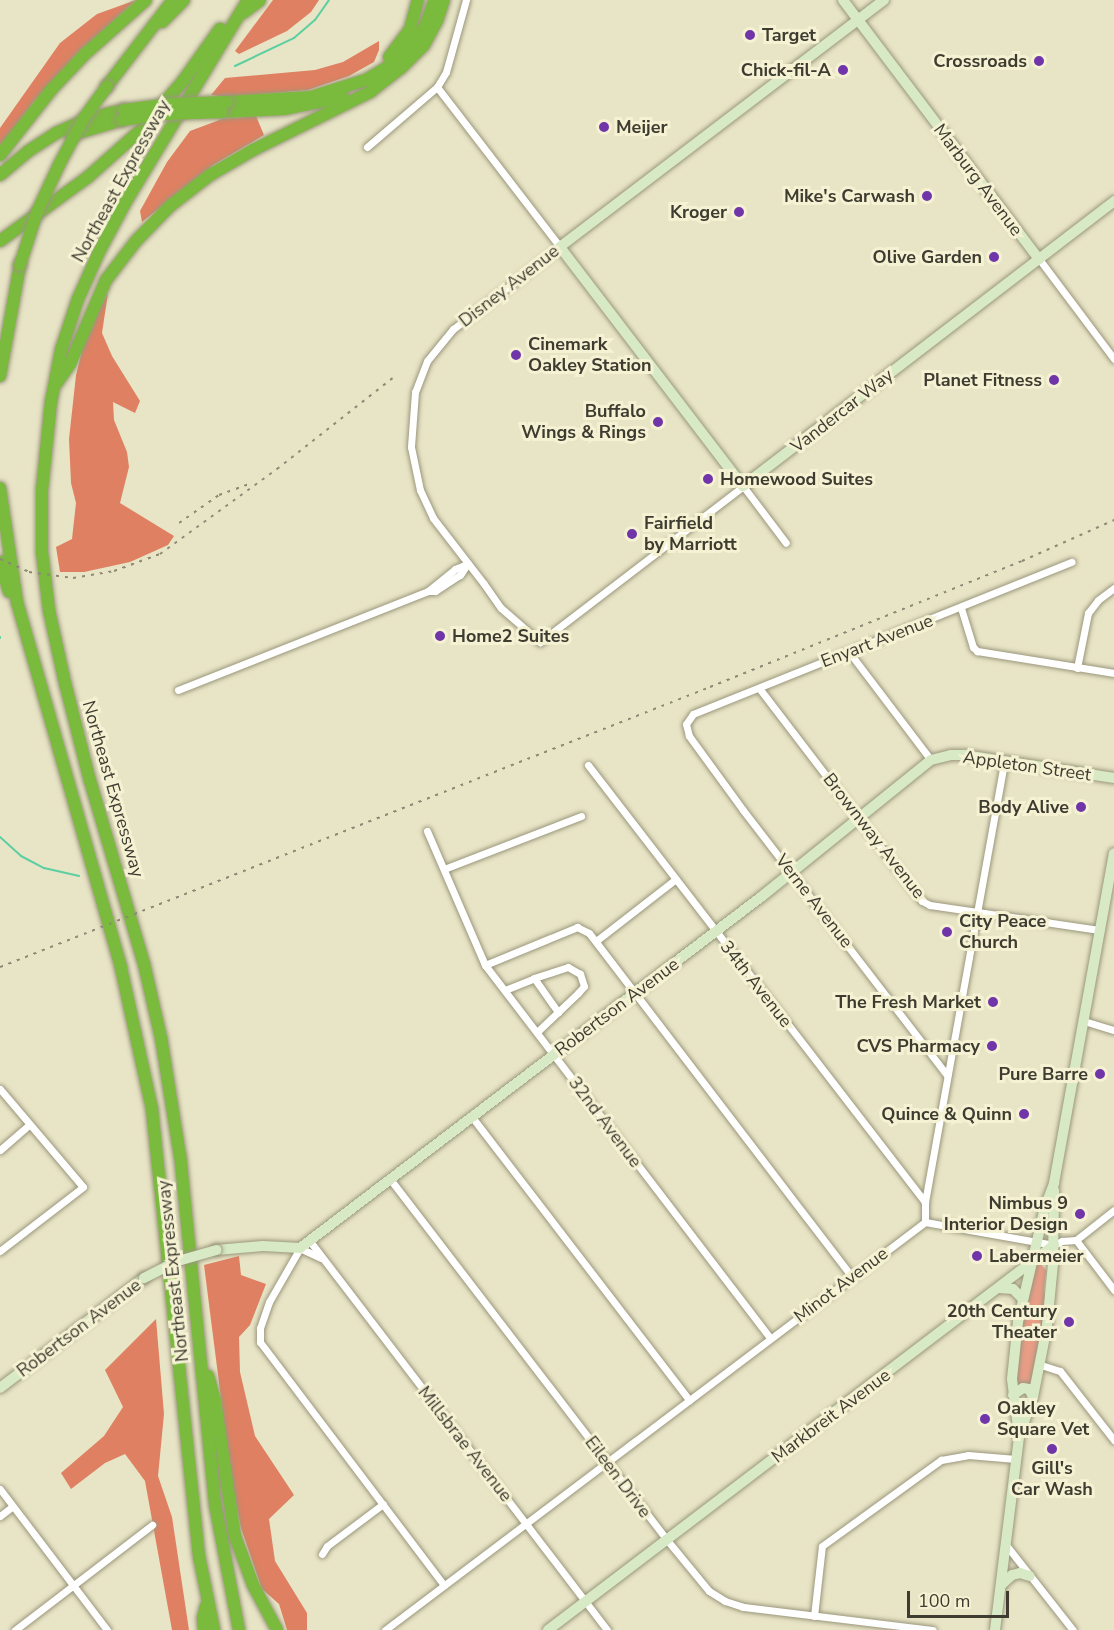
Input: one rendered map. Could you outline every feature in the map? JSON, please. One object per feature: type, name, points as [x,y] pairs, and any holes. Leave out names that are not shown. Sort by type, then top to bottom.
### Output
[{"type":"highway","points":[[0,155],[51,90],[85,54],[146,0]]},
{"type":"highway","points":[[0,376],[13,295],[37,212],[84,118],[173,0]]},
{"type":"highway","points":[[147,33],[174,12],[184,0]]},
{"type":"highway","points":[[0,241],[88,177],[141,130],[183,81],[240,0]]},
{"type":"highway","name":"Northeast Expressway","points":[[239,1630],[215,1504],[180,1156],[161,1038],[144,964],[90,781],[49,610],[42,552],[42,490],[45,436],[61,350],[75,309],[99,252],[125,203],[248,0]]},
{"type":"highway","points":[[235,20],[260,0]]},
{"type":"highway","points":[[332,92],[358,80],[391,55],[410,29],[418,0]]},
{"type":"highway","points":[[0,175],[27,152],[56,133],[89,118],[164,114],[288,100],[332,92],[366,80],[388,67],[409,48],[425,27],[435,0]]},
{"type":"highway","points":[[54,387],[70,364],[106,280],[136,241],[171,206],[210,175],[253,150],[342,108],[401,68],[424,45],[437,21],[444,0]]},
{"type":"highway","points":[[225,107],[284,109],[322,104],[383,81]]},
{"type":"highway","points":[[0,186],[54,142],[123,115]]},
{"type":"highway","name":"Northeast Expressway","points":[[0,488],[9,555],[24,628],[112,934],[152,1109],[188,1470],[207,1602],[214,1630]]},
{"type":"highway","points":[[0,561],[24,628]]},
{"type":"highway","points":[[200,1348],[215,1401],[235,1536],[253,1585],[277,1630]]},
{"type":"highway","points":[[204,1630],[203,1618],[207,1602]]},
{"type":"street","points":[[367,147],[437,87],[446,72],[466,0]]},
{"type":"street","name":"Marburg Avenue","points":[[843,0],[1114,359]]},
{"type":"street","name":"Disney Avenue","points":[[540,642],[501,608],[433,518],[420,490],[411,447],[415,392],[427,361],[453,329],[884,0]]},
{"type":"street","points":[[437,87],[786,543]]},
{"type":"street","name":"Vandercar Way","points":[[540,642],[1114,201]]},
{"type":"street","name":"Enyart Avenue","points":[[686,724],[693,714],[1072,562]]},
{"type":"street","points":[[178,690],[428,591],[435,591],[449,583],[468,563]]},
{"type":"street","points":[[1077,668],[1088,613],[1098,600],[1114,588]]},
{"type":"street","points":[[961,608],[973,647],[977,651],[1114,674]]},
{"type":"street","points":[[849,652],[931,760]]},
{"type":"street","name":"Brownway Avenue","points":[[759,688],[922,901],[930,905],[1100,930]]},
{"type":"street","name":"Verne Avenue","points":[[686,724],[689,736],[948,1075]]},
{"type":"street","name":"Appleton Street","points":[[931,760],[951,755],[1114,778]]},
{"type":"street","name":"Robertson Avenue","points":[[444,1585],[260,1342],[260,1328],[268,1302],[292,1260],[309,1240],[716,932],[931,760]]},
{"type":"street","points":[[1004,762],[925,1202],[925,1222],[1038,1240],[1054,1245]]},
{"type":"street","name":"34th Avenue","points":[[588,765],[925,1202]]},
{"type":"street","points":[[444,869],[581,816]]},
{"type":"street","name":"32nd Avenue","points":[[427,831],[485,965],[771,1338]]},
{"type":"street","points":[[995,1630],[1018,1436],[1013,1398],[1014,1354],[1022,1298],[1053,1184],[1112,874],[1114,853]]},
{"type":"street","points":[[596,941],[676,879]]},
{"type":"street","points":[[485,965],[577,927],[590,933],[852,1277]]},
{"type":"street","points":[[505,990],[564,967],[572,968],[580,974],[584,986],[537,1032]]},
{"type":"street","points":[[534,978],[558,1012]]},
{"type":"street","points":[[1084,1021],[1114,1030]]},
{"type":"street","points":[[0,1089],[83,1187],[0,1251]]},
{"type":"street","points":[[472,1117],[689,1400]]},
{"type":"street","points":[[0,1150],[29,1125]]},
{"type":"street","name":"Eileen Drive","points":[[390,1179],[702,1584],[725,1601],[743,1607],[933,1630]]},
{"type":"street","points":[[1018,1436],[1033,1400],[1041,1365],[1054,1245],[1053,1184]]},
{"type":"street","points":[[1045,1208],[1054,1232]]},
{"type":"street","name":"Markbreit Avenue","points":[[548,1630],[1054,1245],[1062,1240],[1076,1240],[1114,1210]]},
{"type":"street","name":"Minot Avenue","points":[[385,1630],[925,1222]]},
{"type":"street","name":"Millsbrae Avenue","points":[[309,1240],[607,1630]]},
{"type":"street","points":[[1076,1240],[1114,1290]]},
{"type":"street","name":"Robertson Avenue","points":[[0,1388],[144,1278],[178,1262],[216,1250],[263,1246],[300,1248]]},
{"type":"street","name":"Millsbrae Avenue","points":[[300,1248],[322,1259]]},
{"type":"street","points":[[999,1287],[1013,1289],[1022,1298]]},
{"type":"street","points":[[1041,1365],[1060,1371],[1114,1440]]},
{"type":"street","points":[[1013,1398],[1023,1388],[1029,1389],[1033,1400]]},
{"type":"street","points":[[1013,1398],[1022,1406],[1033,1400]]},
{"type":"street","points":[[814,1616],[822,1546],[941,1460],[964,1455],[1016,1459]]},
{"type":"street","points":[[0,1489],[107,1630]]},
{"type":"street","points":[[322,1554],[327,1546],[382,1504]]},
{"type":"street","points":[[0,1516],[13,1506]]},
{"type":"street","points":[[15,1630],[152,1525]]},
{"type":"street","points":[[1006,1545],[1072,1630]]},
{"type":"street","points":[[1001,1585],[1012,1575],[1020,1573],[1030,1576]]},
{"type":"shaded area","points":[[136,0],[78,53],[35,100],[0,147],[0,128],[60,43],[97,14]]},
{"type":"shaded area","points":[[273,0],[319,0],[311,12],[287,31],[239,54],[235,51]]},
{"type":"shaded area","points":[[379,41],[379,50],[374,62],[349,76],[308,90],[226,97],[211,95],[225,78],[315,70],[343,62]]},
{"type":"shaded area","points":[[256,116],[264,135],[213,165],[142,222],[140,211],[167,162],[190,131],[222,119]]},
{"type":"shaded area","points":[[108,293],[102,333],[112,356],[140,401],[135,413],[113,402],[114,420],[127,452],[129,467],[120,503],[174,536],[168,545],[130,562],[84,572],[60,572],[56,547],[72,539],[76,503],[71,483],[69,439],[76,375],[86,335]]},
{"type":"shaded area","points":[[239,1256],[241,1275],[266,1284],[250,1325],[239,1337],[240,1372],[255,1436],[294,1495],[269,1519],[275,1561],[307,1613],[307,1630],[287,1630],[279,1604],[262,1589],[241,1528],[231,1477],[204,1265]]},
{"type":"shaded area","points":[[1041,1264],[1046,1270],[1044,1290],[1046,1305],[1031,1387],[1017,1385],[1017,1362],[1022,1322],[1035,1266]]},
{"type":"shaded area","points":[[156,1319],[164,1414],[158,1476],[172,1517],[189,1630],[172,1630],[145,1481],[125,1454],[105,1463],[71,1489],[61,1473],[104,1436],[123,1407],[105,1370]]},
{"type":"waterway","points":[[235,66],[294,38],[315,20],[329,0]]},
{"type":"waterway","points":[[0,837],[21,856],[44,868],[79,876]]},
{"type":"railway","points":[[0,559],[29,572],[73,578],[114,571],[160,554],[277,469],[394,377]]},
{"type":"railway","points":[[179,523],[219,495],[252,483]]},
{"type":"railway","points":[[0,967],[710,687],[1022,561],[1114,520]]},
{"type":"place","name":"Target","points":[[750,35]]},
{"type":"place","name":"Crossroads","points":[[1039,61]]},
{"type":"place","name":"Chick-fil-A","points":[[843,70]]},
{"type":"place","name":"Meijer","points":[[604,127]]},
{"type":"place","name":"Mike's Carwash","points":[[927,196]]},
{"type":"place","name":"Kroger","points":[[739,212]]},
{"type":"place","name":"Olive Garden","points":[[994,257]]},
{"type":"place","name":"Cinemark Oakley Station","points":[[516,355]]},
{"type":"place","name":"Planet Fitness","points":[[1054,380]]},
{"type":"place","name":"Buffalo Wings & Rings","points":[[658,422]]},
{"type":"place","name":"Homewood Suites","points":[[708,479]]},
{"type":"place","name":"Fairfield by Marriott","points":[[632,534]]},
{"type":"place","name":"Home2 Suites","points":[[440,636]]},
{"type":"place","name":"Body Alive","points":[[1081,807]]},
{"type":"place","name":"City Peace Church","points":[[947,932]]},
{"type":"place","name":"The Fresh Market","points":[[993,1002]]},
{"type":"place","name":"CVS Pharmacy","points":[[992,1046]]},
{"type":"place","name":"Pure Barre","points":[[1100,1074]]},
{"type":"place","name":"Quince & Quinn","points":[[1024,1114]]},
{"type":"place","name":"Nimbus 9 Interior Design","points":[[1080,1214]]},
{"type":"place","name":"Labermeier","points":[[977,1256]]},
{"type":"place","name":"20th Century Theater","points":[[1069,1322]]},
{"type":"place","name":"Oakley Square Vet","points":[[985,1419]]},
{"type":"place","name":"Gill's Car Wash","points":[[1052,1449]]}]
